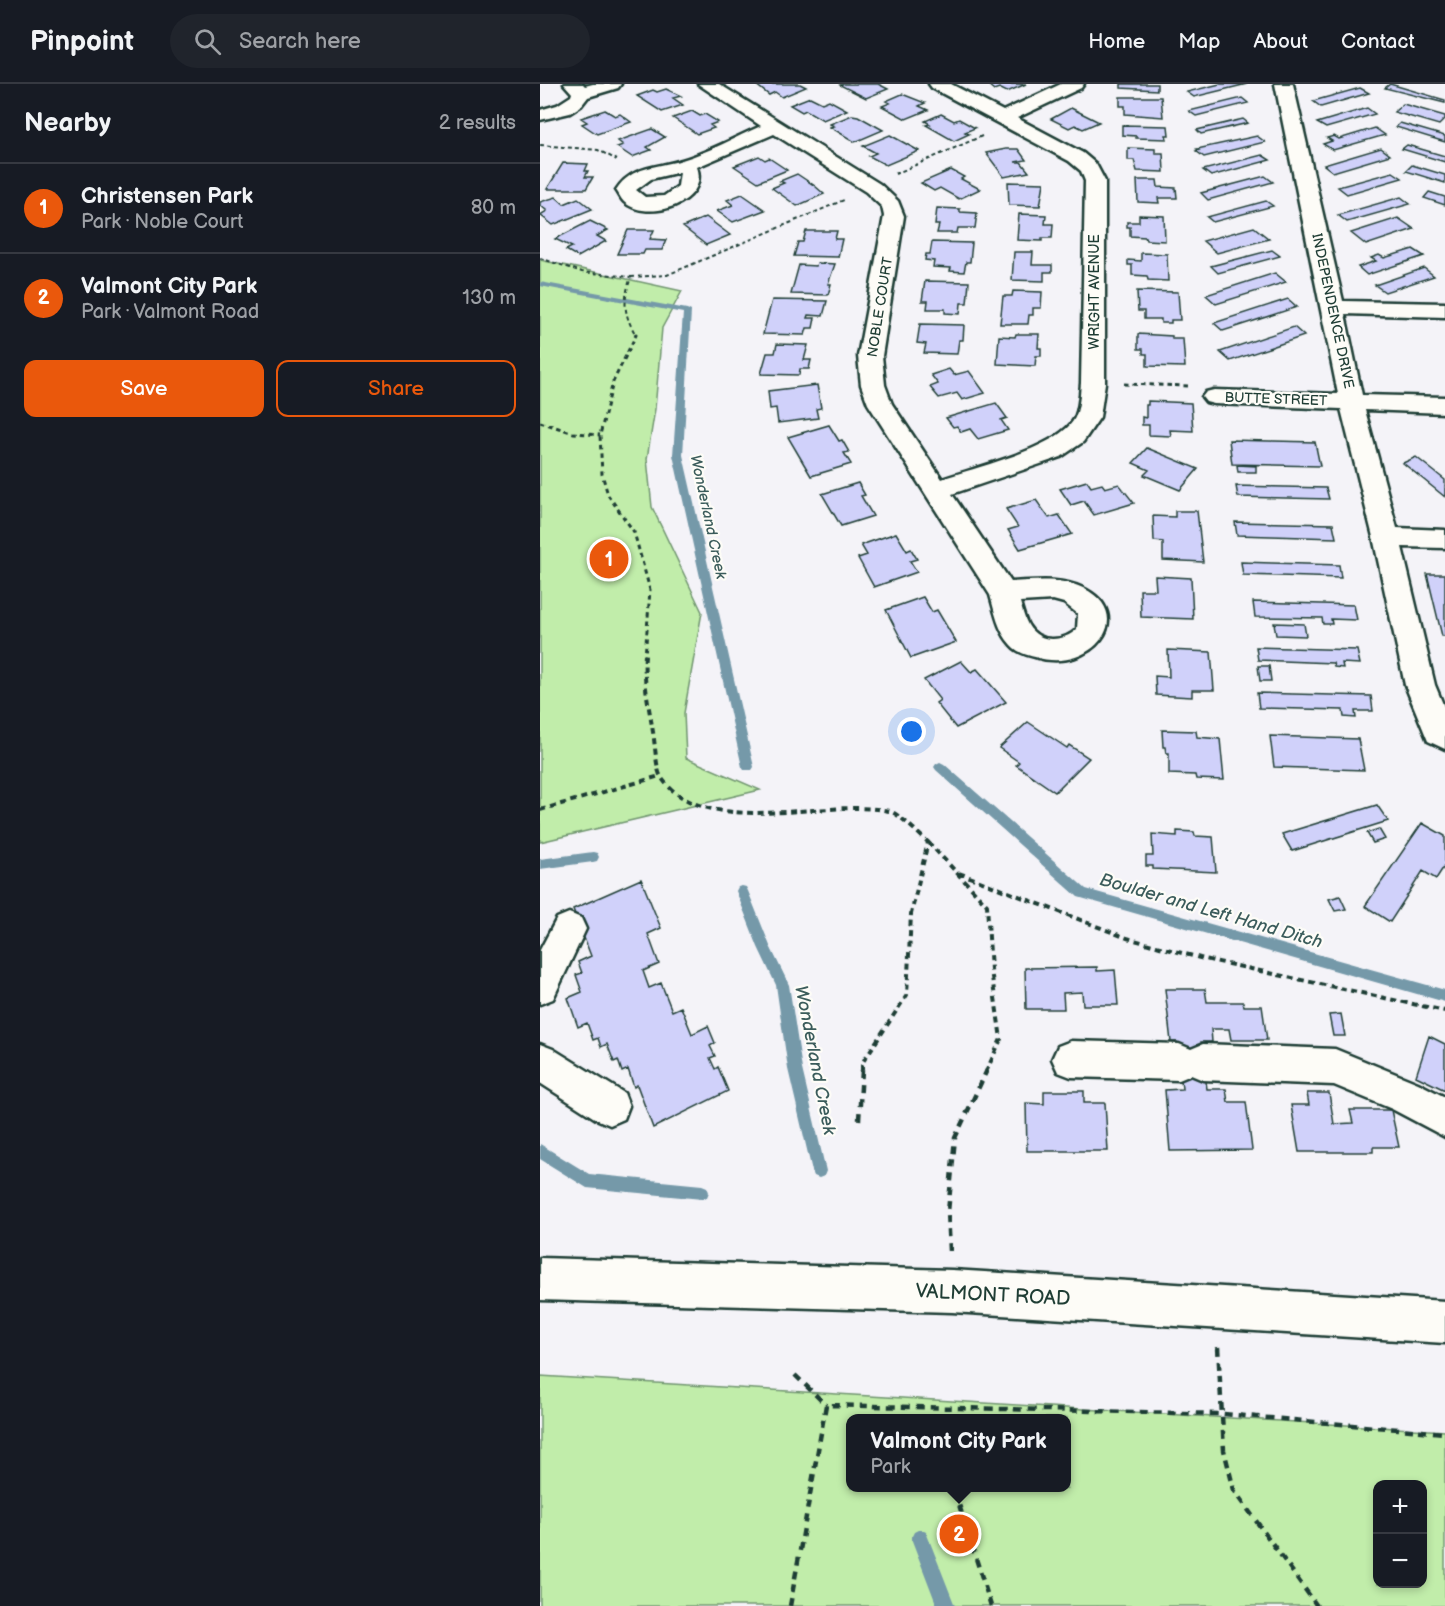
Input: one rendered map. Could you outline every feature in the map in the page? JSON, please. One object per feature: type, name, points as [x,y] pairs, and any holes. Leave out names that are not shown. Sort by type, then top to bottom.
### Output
[{"type":"street","points":[[542,116],[571,105],[578,99],[577,88],[612,84]]},
{"type":"street","name":"NOBLE COURT","points":[[707,84],[873,188],[891,205],[894,216],[870,356],[873,385],[880,404],[1004,593]]},
{"type":"street","name":"WRIGHT AVENUE","points":[[936,490],[1052,451],[1074,436],[1088,417],[1094,383],[1095,181],[1089,168],[1076,157],[938,84]]},
{"type":"street","points":[[1008,120],[1076,84]]},
{"type":"street","name":"INDEPENDENCE DRIVE","points":[[1284,84],[1333,307],[1351,401],[1386,537],[1420,685],[1439,732],[1445,737]]},
{"type":"street","points":[[687,165],[690,178],[687,187],[678,197],[650,203],[633,199],[626,190],[628,185],[640,177],[687,165],[776,126]]},
{"type":"street","points":[[1333,307],[1445,310]]},
{"type":"street","name":"BUTTE STREET","points":[[1214,397],[1445,405]]},
{"type":"street","points":[[1386,537],[1445,539]]},
{"type":"street","points":[[540,987],[569,929]]},
{"type":"street","points":[[1071,1059],[1335,1067],[1405,1096],[1445,1118]]},
{"type":"street","points":[[540,1062],[610,1106]]},
{"type":"street","name":"VALMONT ROAD","points":[[540,1279],[952,1291],[1445,1322]]},
{"type":"path","points":[[540,258],[556,266],[584,272],[615,272],[631,277],[667,275],[873,188],[896,174],[1008,120]]},
{"type":"path","points":[[540,146],[598,150],[610,155],[640,177]]},
{"type":"path","points":[[631,277],[624,295],[623,316],[636,335],[613,382],[600,435],[602,474],[608,495],[634,532],[650,590],[644,673],[660,776],[679,795],[706,809],[791,813],[844,808],[891,811],[928,842],[987,905],[991,970],[1001,1039],[955,1138],[948,1212],[952,1291]]},
{"type":"path","points":[[1094,383],[1207,387],[1214,397]]},
{"type":"path","points":[[540,422],[574,433],[600,435]]},
{"type":"path","points":[[540,810],[660,776]]},
{"type":"path","points":[[859,1120],[862,1063],[907,996],[911,914],[928,842]]},
{"type":"path","points":[[959,873],[1127,938],[1200,957],[1445,1011]]},
{"type":"path","points":[[1215,1309],[1224,1450],[1234,1490],[1317,1606]]},
{"type":"path","points":[[795,1375],[826,1405],[1223,1414],[1445,1432]]},
{"type":"path","points":[[790,1606],[826,1405]]},
{"type":"path","points":[[955,1492],[991,1606]]},
{"type":"green space","points":[[540,260],[682,291],[662,328],[655,409],[647,459],[652,507],[702,612],[684,713],[686,758],[760,790],[540,842]]},
{"type":"green space","points":[[540,1376],[1445,1431],[1445,1606],[540,1606]]},
{"type":"building","points":[[755,84],[800,84],[806,87],[782,97],[775,92],[769,95]]},
{"type":"building","points":[[878,84],[888,89],[866,98],[840,85]]},
{"type":"building","points":[[987,84],[1026,84],[1007,92],[999,88],[994,90]]},
{"type":"building","points":[[1121,84],[1157,84],[1157,90],[1121,88]]},
{"type":"building","points":[[1220,84],[1247,84],[1194,97],[1187,92]]},
{"type":"building","points":[[1390,84],[1445,100],[1445,103],[1385,88]]},
{"type":"building","points":[[1360,88],[1369,93],[1321,107],[1313,101]]},
{"type":"building","points":[[666,89],[681,96],[673,98],[683,105],[662,112],[637,96],[653,90],[657,92]]},
{"type":"building","points":[[902,94],[925,103],[919,106],[928,110],[906,119],[882,106],[890,103],[886,101]]},
{"type":"building","points":[[810,97],[822,103],[829,100],[847,110],[823,120],[806,110],[802,112],[790,105]]},
{"type":"building","points":[[1120,97],[1161,97],[1163,117],[1125,114],[1125,106],[1120,106]]},
{"type":"building","points":[[1242,98],[1248,103],[1196,116],[1189,111]]},
{"type":"building","points":[[1403,104],[1445,116],[1445,119],[1439,125],[1394,112]]},
{"type":"building","points":[[1071,108],[1099,122],[1083,129],[1075,125],[1069,128],[1051,119]]},
{"type":"building","points":[[1367,108],[1375,114],[1326,128],[1317,123]]},
{"type":"building","points":[[605,110],[615,116],[620,114],[631,122],[597,134],[582,124],[587,122],[581,118]]},
{"type":"building","points":[[692,111],[700,116],[705,114],[718,122],[710,125],[714,128],[697,134],[673,118]]},
{"type":"building","points":[[941,114],[954,121],[959,119],[975,128],[965,132],[969,134],[954,141],[926,125],[930,124],[925,121]]},
{"type":"building","points":[[852,115],[883,130],[855,142],[830,127],[834,126],[830,124]]},
{"type":"building","points":[[1243,119],[1248,123],[1201,134],[1197,130]]},
{"type":"building","points":[[1400,123],[1445,136],[1445,142],[1396,127]]},
{"type":"building","points":[[1122,125],[1168,126],[1169,135],[1166,135],[1167,139],[1136,138],[1136,136],[1122,135]]},
{"type":"building","points":[[1375,128],[1385,135],[1333,150],[1323,144],[1332,141],[1327,138],[1334,136],[1339,139]]},
{"type":"building","points":[[652,129],[665,137],[647,147],[651,150],[632,157],[617,147],[623,145],[618,141]]},
{"type":"building","points":[[890,135],[919,151],[886,165],[869,156],[876,153],[863,146]]},
{"type":"building","points":[[1257,136],[1265,142],[1204,157],[1196,151],[1199,150],[1197,149]]},
{"type":"building","points":[[1407,145],[1445,156],[1445,162],[1402,149]]},
{"type":"building","points":[[1128,148],[1155,149],[1155,153],[1163,153],[1164,172],[1137,171],[1134,160],[1128,160]]},
{"type":"building","points":[[1381,148],[1390,155],[1333,172],[1324,165]]},
{"type":"building","points":[[1018,149],[1026,160],[1015,162],[1021,162],[1029,172],[1004,177],[986,153]]},
{"type":"building","points":[[1262,155],[1270,160],[1211,176],[1203,170]]},
{"type":"building","points":[[759,156],[765,160],[769,158],[787,170],[758,182],[734,166]]},
{"type":"building","points":[[563,163],[588,164],[585,177],[593,177],[586,189],[547,189]]},
{"type":"building","points":[[1412,165],[1445,175],[1445,183],[1406,171]]},
{"type":"building","points":[[951,170],[964,177],[961,179],[980,189],[959,199],[940,188],[934,191],[921,183]]},
{"type":"building","points":[[1393,172],[1402,178],[1347,194],[1338,187]]},
{"type":"building","points":[[797,174],[824,194],[797,206],[772,188],[784,183],[780,181]]},
{"type":"building","points":[[1265,176],[1273,182],[1208,200],[1201,193]]},
{"type":"building","points":[[1137,180],[1157,180],[1158,187],[1176,188],[1177,198],[1158,198],[1159,203],[1138,202]]},
{"type":"building","points":[[1008,182],[1044,183],[1040,206],[1009,205]]},
{"type":"building","points":[[1429,192],[1445,197],[1445,205],[1424,198]]},
{"type":"building","points":[[742,194],[765,210],[733,222],[717,211],[733,205],[727,200]]},
{"type":"building","points":[[556,197],[564,204],[578,198],[592,209],[553,225],[540,215],[547,211],[540,205],[540,202]]},
{"type":"building","points":[[1401,197],[1410,204],[1347,222],[1338,215]]},
{"type":"building","points":[[1266,201],[1273,206],[1213,222],[1207,217]]},
{"type":"building","points":[[937,208],[960,209],[960,212],[977,213],[975,228],[958,228],[957,233],[937,233],[939,225],[935,225]]},
{"type":"building","points":[[1019,214],[1046,215],[1045,224],[1053,224],[1052,238],[1042,238],[1042,241],[1017,240]]},
{"type":"building","points":[[1139,215],[1164,216],[1165,241],[1130,236],[1130,227],[1127,227],[1127,222],[1139,222]]},
{"type":"building","points":[[706,217],[730,235],[706,245],[683,227]]},
{"type":"building","points":[[1398,218],[1414,229],[1366,245],[1351,233]]},
{"type":"building","points":[[590,221],[608,230],[597,236],[606,241],[578,257],[566,250],[572,247],[555,239]]},
{"type":"building","points":[[1254,227],[1269,239],[1217,253],[1203,241]]},
{"type":"building","points":[[628,230],[654,230],[650,239],[666,240],[662,250],[645,250],[643,254],[617,254]]},
{"type":"building","points":[[806,231],[837,231],[835,239],[842,239],[838,257],[794,256],[798,242],[803,242]]},
{"type":"building","points":[[932,242],[972,243],[970,262],[966,262],[964,272],[950,271],[951,268],[933,267],[934,261],[925,260],[926,254],[930,254]]},
{"type":"building","points":[[1413,249],[1424,256],[1367,275],[1358,267],[1376,261],[1371,258],[1379,255],[1384,258]]},
{"type":"building","points":[[1272,250],[1280,256],[1218,273],[1211,266]]},
{"type":"building","points":[[1014,252],[1033,252],[1032,265],[1052,265],[1052,272],[1044,272],[1044,281],[1012,280]]},
{"type":"building","points":[[1141,253],[1167,254],[1168,281],[1148,280],[1147,276],[1132,275],[1132,265],[1128,265],[1128,260],[1141,261]]},
{"type":"building","points":[[817,263],[835,264],[828,284],[831,284],[828,295],[791,294],[799,265],[816,266]]},
{"type":"building","points":[[1424,268],[1434,276],[1385,292],[1375,285]]},
{"type":"building","points":[[1275,273],[1286,282],[1216,304],[1206,295]]},
{"type":"building","points":[[925,281],[969,282],[967,303],[961,303],[960,314],[945,313],[945,309],[927,309],[928,301],[922,301]]},
{"type":"building","points":[[1013,291],[1042,292],[1041,308],[1033,308],[1033,315],[1029,315],[1028,324],[1000,324],[1003,296],[1012,296]]},
{"type":"building","points":[[1137,291],[1178,292],[1180,320],[1161,323],[1161,319],[1144,319],[1144,311],[1138,311]]},
{"type":"building","points":[[1288,299],[1297,307],[1223,331],[1214,323]]},
{"type":"building","points":[[772,300],[827,301],[823,316],[808,315],[807,318],[815,318],[813,328],[807,328],[805,335],[763,334]]},
{"type":"building","points":[[920,324],[964,325],[963,340],[959,340],[957,354],[924,353],[926,344],[917,343]]},
{"type":"building","points":[[1294,327],[1304,336],[1230,361],[1220,352]]},
{"type":"building","points":[[1016,334],[1039,334],[1038,348],[1041,348],[1041,356],[1036,356],[1035,366],[997,364],[999,336],[1015,337]]},
{"type":"building","points":[[1138,334],[1183,339],[1185,367],[1147,366],[1147,354],[1143,354],[1143,349],[1138,349]]},
{"type":"building","points":[[777,344],[808,345],[804,360],[811,360],[809,369],[800,369],[799,375],[761,374],[767,353],[775,353]]},
{"type":"building","points":[[949,369],[954,375],[969,371],[985,393],[962,400],[957,393],[939,398],[930,387],[938,384],[931,375]]},
{"type":"building","points":[[817,385],[821,408],[816,409],[818,418],[778,423],[776,408],[770,409],[768,391]]},
{"type":"building","points":[[1148,401],[1191,403],[1193,431],[1170,430],[1171,436],[1149,435],[1149,425],[1142,425],[1142,417],[1146,418]]},
{"type":"building","points":[[996,403],[1007,418],[1001,420],[1008,430],[978,439],[970,429],[961,432],[957,426],[953,427],[946,418]]},
{"type":"building","points":[[829,425],[849,452],[844,453],[851,464],[811,476],[788,437]]},
{"type":"building","points":[[1229,440],[1315,442],[1320,466],[1232,464]]},
{"type":"building","points":[[1147,448],[1198,469],[1180,490],[1144,475],[1149,470],[1133,463]]},
{"type":"building","points":[[1416,457],[1445,480],[1445,497],[1403,463]]},
{"type":"building","points":[[1237,465],[1256,466],[1256,472],[1238,472]]},
{"type":"building","points":[[1087,481],[1091,487],[1102,484],[1105,488],[1119,484],[1134,503],[1094,515],[1084,501],[1071,505],[1060,489]]},
{"type":"building","points":[[858,483],[865,495],[861,496],[873,516],[841,526],[822,494]]},
{"type":"building","points":[[1236,486],[1326,488],[1329,499],[1238,497]]},
{"type":"building","points":[[1036,500],[1049,518],[1059,515],[1072,534],[1020,549],[1008,530],[1018,527],[1006,509]]},
{"type":"building","points":[[1175,511],[1197,511],[1203,562],[1163,560],[1163,542],[1154,541],[1153,516],[1175,517]]},
{"type":"building","points":[[1235,522],[1333,524],[1336,538],[1237,535]]},
{"type":"building","points":[[896,533],[907,551],[911,549],[917,559],[910,561],[917,572],[874,587],[858,558],[867,555],[861,545]]},
{"type":"building","points":[[1241,562],[1339,565],[1341,578],[1243,575]]},
{"type":"building","points":[[1427,574],[1445,574],[1445,636],[1442,636]]},
{"type":"building","points":[[1155,576],[1191,578],[1193,619],[1141,617],[1140,590],[1156,590]]},
{"type":"building","points":[[923,597],[932,612],[937,610],[956,642],[911,658],[886,610]]},
{"type":"building","points":[[1253,602],[1354,605],[1357,620],[1331,619],[1332,624],[1323,624],[1322,618],[1255,617]]},
{"type":"building","points":[[1274,623],[1304,624],[1306,636],[1276,635]]},
{"type":"building","points":[[1256,647],[1357,650],[1360,664],[1342,663],[1343,668],[1334,667],[1333,663],[1258,660]]},
{"type":"building","points":[[1168,650],[1211,652],[1214,690],[1192,690],[1192,697],[1156,695],[1155,676],[1169,677]]},
{"type":"building","points":[[961,661],[971,672],[977,669],[1006,702],[956,728],[936,703],[940,700],[924,680]]},
{"type":"building","points":[[1258,666],[1269,666],[1271,681],[1260,681]]},
{"type":"building","points":[[1257,693],[1371,696],[1373,711],[1355,711],[1356,718],[1344,717],[1343,710],[1259,708]]},
{"type":"building","points":[[1028,722],[1067,748],[1069,745],[1089,758],[1055,792],[1016,765],[1019,762],[999,748]]},
{"type":"building","points":[[1162,730],[1196,731],[1197,737],[1220,739],[1224,780],[1196,779],[1195,775],[1169,774],[1169,753],[1166,753],[1163,747]]},
{"type":"building","points":[[1270,736],[1358,739],[1364,770],[1274,767]]},
{"type":"building","points":[[1377,805],[1388,821],[1292,851],[1282,834]]},
{"type":"building","points":[[1422,823],[1445,836],[1445,865],[1436,879],[1423,871],[1390,922],[1365,906]]},
{"type":"building","points":[[1379,829],[1385,839],[1373,843],[1367,833]]},
{"type":"building","points":[[1177,831],[1194,832],[1195,836],[1213,837],[1216,872],[1153,869],[1153,866],[1146,866],[1146,856],[1153,856],[1152,834],[1177,836]]},
{"type":"building","points":[[641,879],[661,928],[648,934],[659,964],[643,971],[649,988],[661,983],[672,1011],[681,1007],[692,1034],[708,1026],[715,1043],[710,1046],[715,1056],[710,1058],[715,1069],[718,1067],[728,1091],[653,1128],[637,1085],[634,1087],[628,1069],[622,1072],[618,1060],[614,1062],[607,1044],[601,1047],[598,1038],[593,1040],[587,1023],[578,1027],[568,998],[582,992],[576,975],[582,973],[578,962],[591,956],[573,909]]},
{"type":"building","points":[[1340,896],[1346,909],[1335,911],[1329,899]]},
{"type":"building","points":[[1097,967],[1097,971],[1115,970],[1118,1005],[1083,1005],[1082,992],[1063,993],[1064,1009],[1026,1009],[1025,968]]},
{"type":"building","points":[[1165,989],[1205,989],[1207,1002],[1243,1002],[1244,1006],[1262,1006],[1267,1040],[1231,1040],[1229,1029],[1211,1029],[1212,1042],[1201,1042],[1207,1089],[1226,1089],[1228,1102],[1246,1102],[1252,1150],[1170,1151],[1165,1090],[1182,1089],[1177,1042],[1171,1042]]},
{"type":"building","points":[[1341,1014],[1345,1036],[1333,1036],[1329,1015]]},
{"type":"building","points":[[1429,1036],[1445,1044],[1445,1090],[1416,1076]]},
{"type":"building","points":[[1044,1091],[1084,1091],[1084,1103],[1105,1103],[1108,1151],[1027,1151],[1026,1103],[1044,1104]]},
{"type":"building","points":[[1307,1093],[1329,1093],[1334,1124],[1353,1123],[1350,1110],[1391,1110],[1399,1147],[1373,1147],[1373,1152],[1299,1152],[1291,1105],[1309,1105]]},
{"type":"waterway","name":"Wonderland Creek","points":[[540,284],[687,311],[678,455],[748,767]]},
{"type":"waterway","name":"Boulder and Left Hand Ditch","points":[[940,767],[1082,893],[1445,996]]},
{"type":"waterway","name":"Boulder and Left Hand Ditch","points":[[540,864],[593,857]]},
{"type":"waterway","name":"Wonderland Creek","points":[[742,891],[782,985],[795,1069],[819,1171]]},
{"type":"waterway","points":[[540,1151],[587,1181],[702,1192]]},
{"type":"waterway","name":"Wonderland Creek","points":[[920,1538],[946,1606]]},
{"type":"place","name":"Christensen Park","points":[[609,559]]},
{"type":"place","name":"Valmont City Park","points":[[959,1534]]}]
